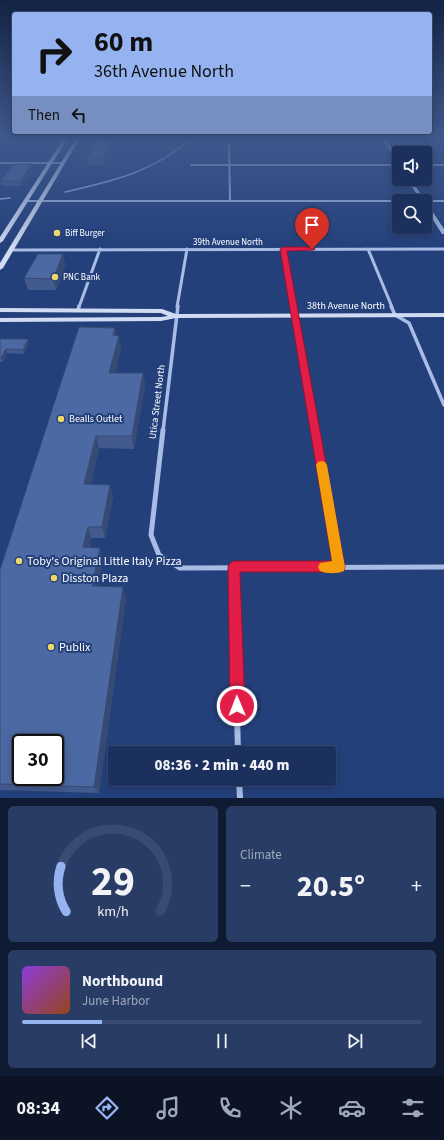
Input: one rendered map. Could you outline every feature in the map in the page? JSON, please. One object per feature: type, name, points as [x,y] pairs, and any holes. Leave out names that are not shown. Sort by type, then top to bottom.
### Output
[{"type":"main road","points":[[0,241],[43,175]]},
{"type":"main road","points":[[0,268],[56,175]]},
{"type":"main road","name":"38th Avenue North","points":[[0,310],[162,312],[176,316]]},
{"type":"main road","name":"38th Avenue North","points":[[0,320],[161,319],[176,316],[444,315]]},
{"type":"street","points":[[229,175],[230,201]]},
{"type":"street","points":[[26,201],[392,201]]},
{"type":"street","points":[[432,202],[444,201]]},
{"type":"street","points":[[432,214],[444,233]]},
{"type":"street","points":[[78,310],[100,249]]},
{"type":"street","name":"Utica Street North","points":[[187,249],[176,316],[151,534],[159,555],[180,568],[234,567]]},
{"type":"street","points":[[284,249],[339,567]]},
{"type":"street","points":[[368,249],[395,315],[409,323],[444,405]]},
{"type":"street","name":"39th Avenue North","points":[[11,250],[444,249]]},
{"type":"street","points":[[238,746],[234,567],[444,567]]},
{"type":"street","points":[[239,786],[240,798]]},
{"type":"building","points":[[5,175],[24,175],[20,181],[0,181]]},
{"type":"building","points":[[38,254],[63,254],[53,279],[24,278]]},
{"type":"building","name":"Disston Plaza","points":[[79,327],[115,328],[113,335],[119,336],[109,373],[143,373],[132,436],[96,436],[84,484],[110,485],[102,527],[88,527],[83,547],[100,548],[92,586],[123,587],[94,787],[63,786],[64,786],[64,734],[12,734],[12,784],[0,784],[0,570]]},
{"type":"building","points":[[0,339],[28,339],[23,350],[6,349],[0,358]]},
{"type":"waterway","points":[[65,192],[128,175]]},
{"type":"waterway","points":[[0,199],[10,198]]},
{"type":"slow traffic","points":[[321,465],[339,567],[324,567]]},
{"type":"place","name":"Biff Burger","points":[[57,233]]},
{"type":"place","name":"PNC Bank","points":[[55,277]]},
{"type":"place","name":"Bealls Outlet","points":[[61,419]]},
{"type":"place","name":"Toby's Original Little Italy Pizza","points":[[19,561]]},
{"type":"place","name":"Disston Plaza","points":[[54,578]]},
{"type":"place","name":"Publix","points":[[51,647]]},
{"type":"route","points":[[237,706],[234,567],[339,567],[284,249],[312,249]]}]
